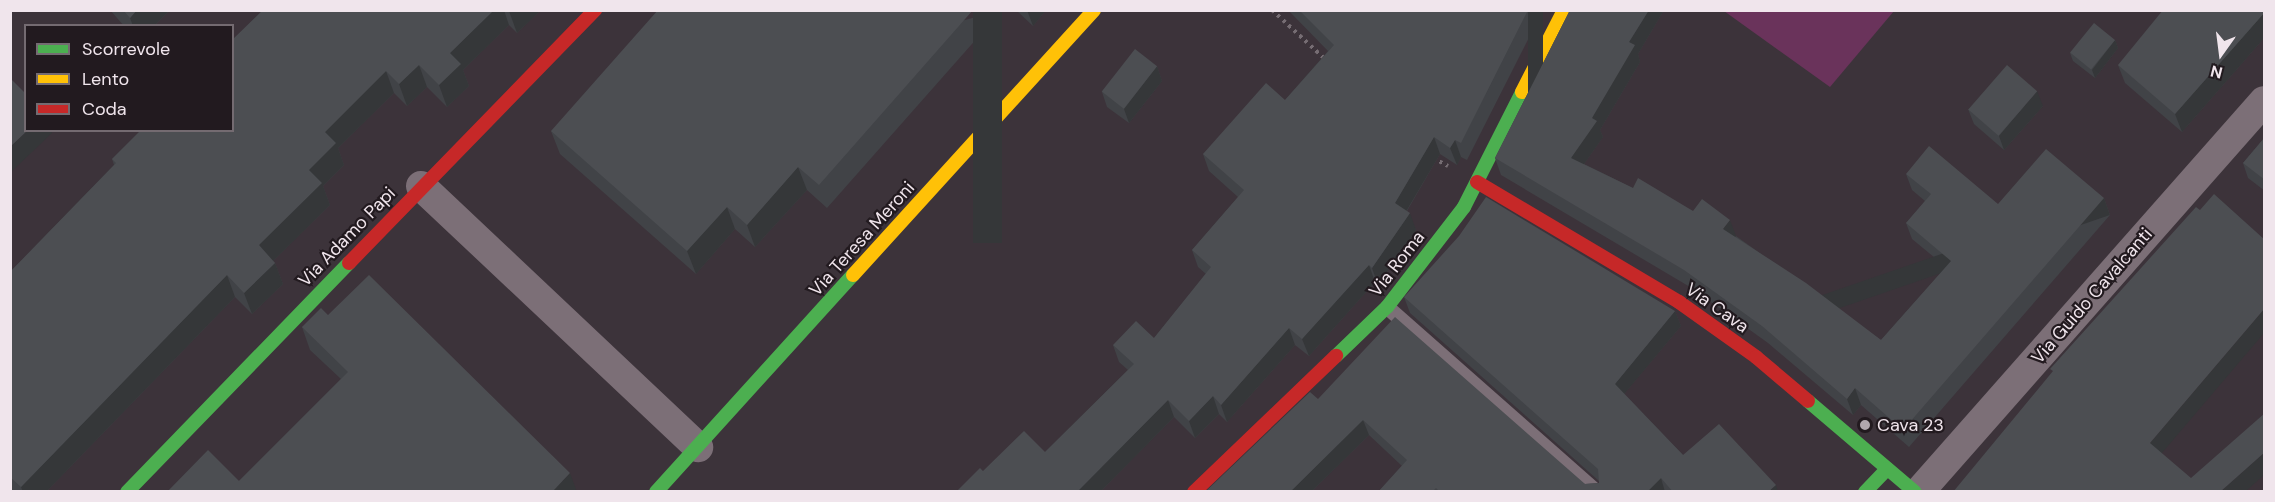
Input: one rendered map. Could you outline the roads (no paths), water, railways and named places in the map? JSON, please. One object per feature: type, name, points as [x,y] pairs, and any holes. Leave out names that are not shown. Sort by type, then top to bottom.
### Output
[{"type":"street","name":"Via Adamo Papi","points":[[127,492],[421,186],[595,10]]},
{"type":"street","name":"Via Teresa Meroni","points":[[656,492],[1094,10]]},
{"type":"street","name":"Via Roma","points":[[1194,492],[1388,307],[1464,207],[1564,10]]},
{"type":"street","name":"Via Guido Cavalcanti","points":[[1917,492],[2265,101]]},
{"type":"street","name":"Via Cava","points":[[1477,182],[1678,302],[1756,357],[1917,492]]},
{"type":"street","points":[[421,186],[698,447]]},
{"type":"street","points":[[1865,492],[1887,469]]},
{"type":"lane","points":[[1388,307],[1597,492]]},
{"type":"place","name":"Cava 23","points":[[1865,425]]}]
